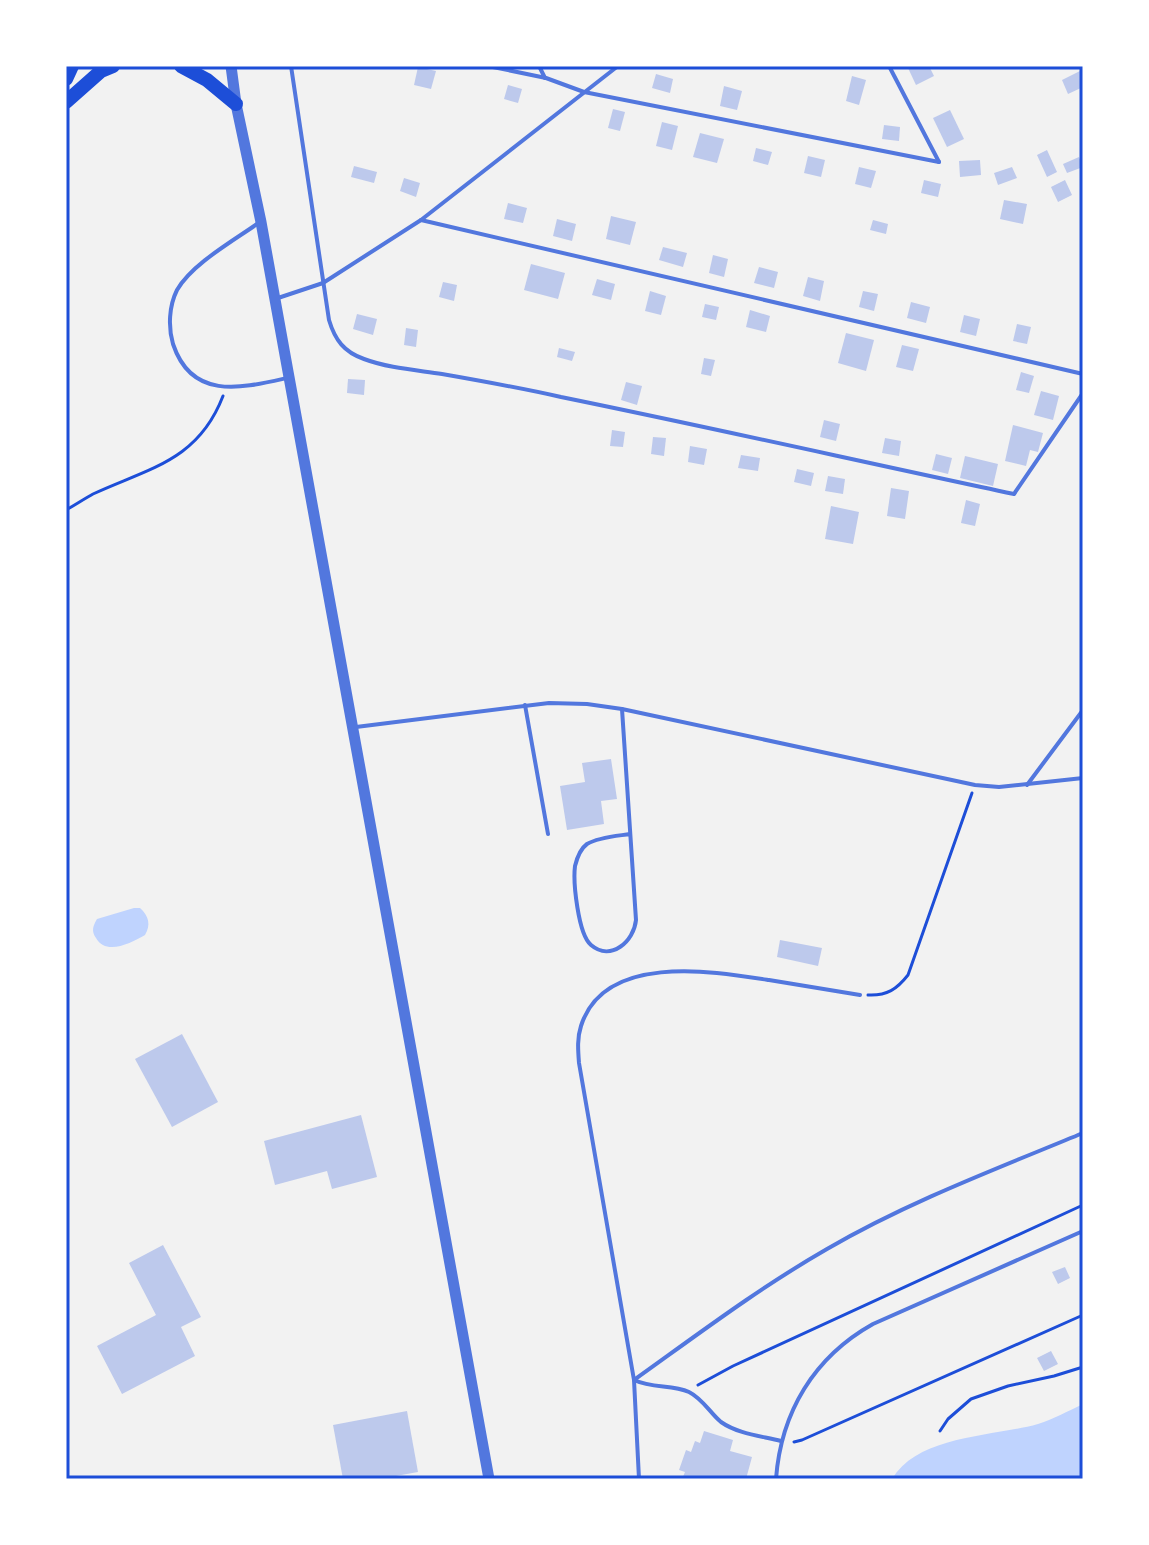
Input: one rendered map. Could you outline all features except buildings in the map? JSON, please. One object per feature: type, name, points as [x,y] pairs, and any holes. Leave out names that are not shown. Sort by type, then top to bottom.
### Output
[{"type":"highway","points":[[66,79],[72,66]]},
{"type":"highway","points":[[66,102],[101,71],[113,66]]},
{"type":"highway","points":[[181,66],[207,80],[236,104]]},
{"type":"street","points":[[231,66],[489,1479]]},
{"type":"lane","points":[[291,66],[333,333],[349,353],[363,359],[581,401],[1014,494],[1083,393]]},
{"type":"lane","points":[[488,66],[546,78],[584,92],[939,162],[889,66]]},
{"type":"lane","points":[[539,66],[546,78]]},
{"type":"lane","points":[[275,299],[323,283],[421,220],[618,66]]},
{"type":"lane","points":[[421,220],[1083,374]]},
{"type":"lane","points":[[261,222],[187,277],[172,305],[170,334],[177,355],[186,368],[210,385],[243,387],[289,377]]},
{"type":"lane","points":[[354,727],[525,705],[569,703],[622,709],[975,785],[999,787],[1083,778]]},
{"type":"lane","points":[[525,705],[548,834]]},
{"type":"lane","points":[[622,709],[636,920],[635,930],[624,945],[598,949],[585,938],[581,927],[575,879],[578,856],[589,843],[630,834]]},
{"type":"lane","points":[[1027,785],[1083,710]]},
{"type":"lane","points":[[639,1479],[634,1380],[579,1063],[581,1026],[589,1008],[616,985],[634,978],[672,971],[720,973],[860,995]]},
{"type":"lane","points":[[634,1380],[777,1279],[827,1249],[919,1201],[1083,1133]]},
{"type":"lane","points":[[776,1479],[781,1441],[795,1405],[804,1389],[841,1344],[873,1324],[1083,1231]]},
{"type":"lane","points":[[634,1380],[651,1387],[688,1392],[726,1425],[781,1441]]},
{"type":"path","points":[[66,510],[90,495],[165,464],[194,443],[218,410],[226,387]]},
{"type":"path","points":[[860,995],[888,993],[908,975],[975,785]]},
{"type":"path","points":[[688,1392],[720,1372],[1083,1205]]},
{"type":"path","points":[[781,1441],[802,1440],[824,1431],[1083,1315]]},
{"type":"path","points":[[940,1431],[948,1419],[971,1399],[1083,1367]]},
{"type":"water","points":[[140,908],[147,917],[145,935],[119,946],[100,943],[93,931],[97,919]]},
{"type":"water","points":[[1083,1404],[1083,1479],[892,1479],[904,1465],[938,1446],[1038,1424]]}]
